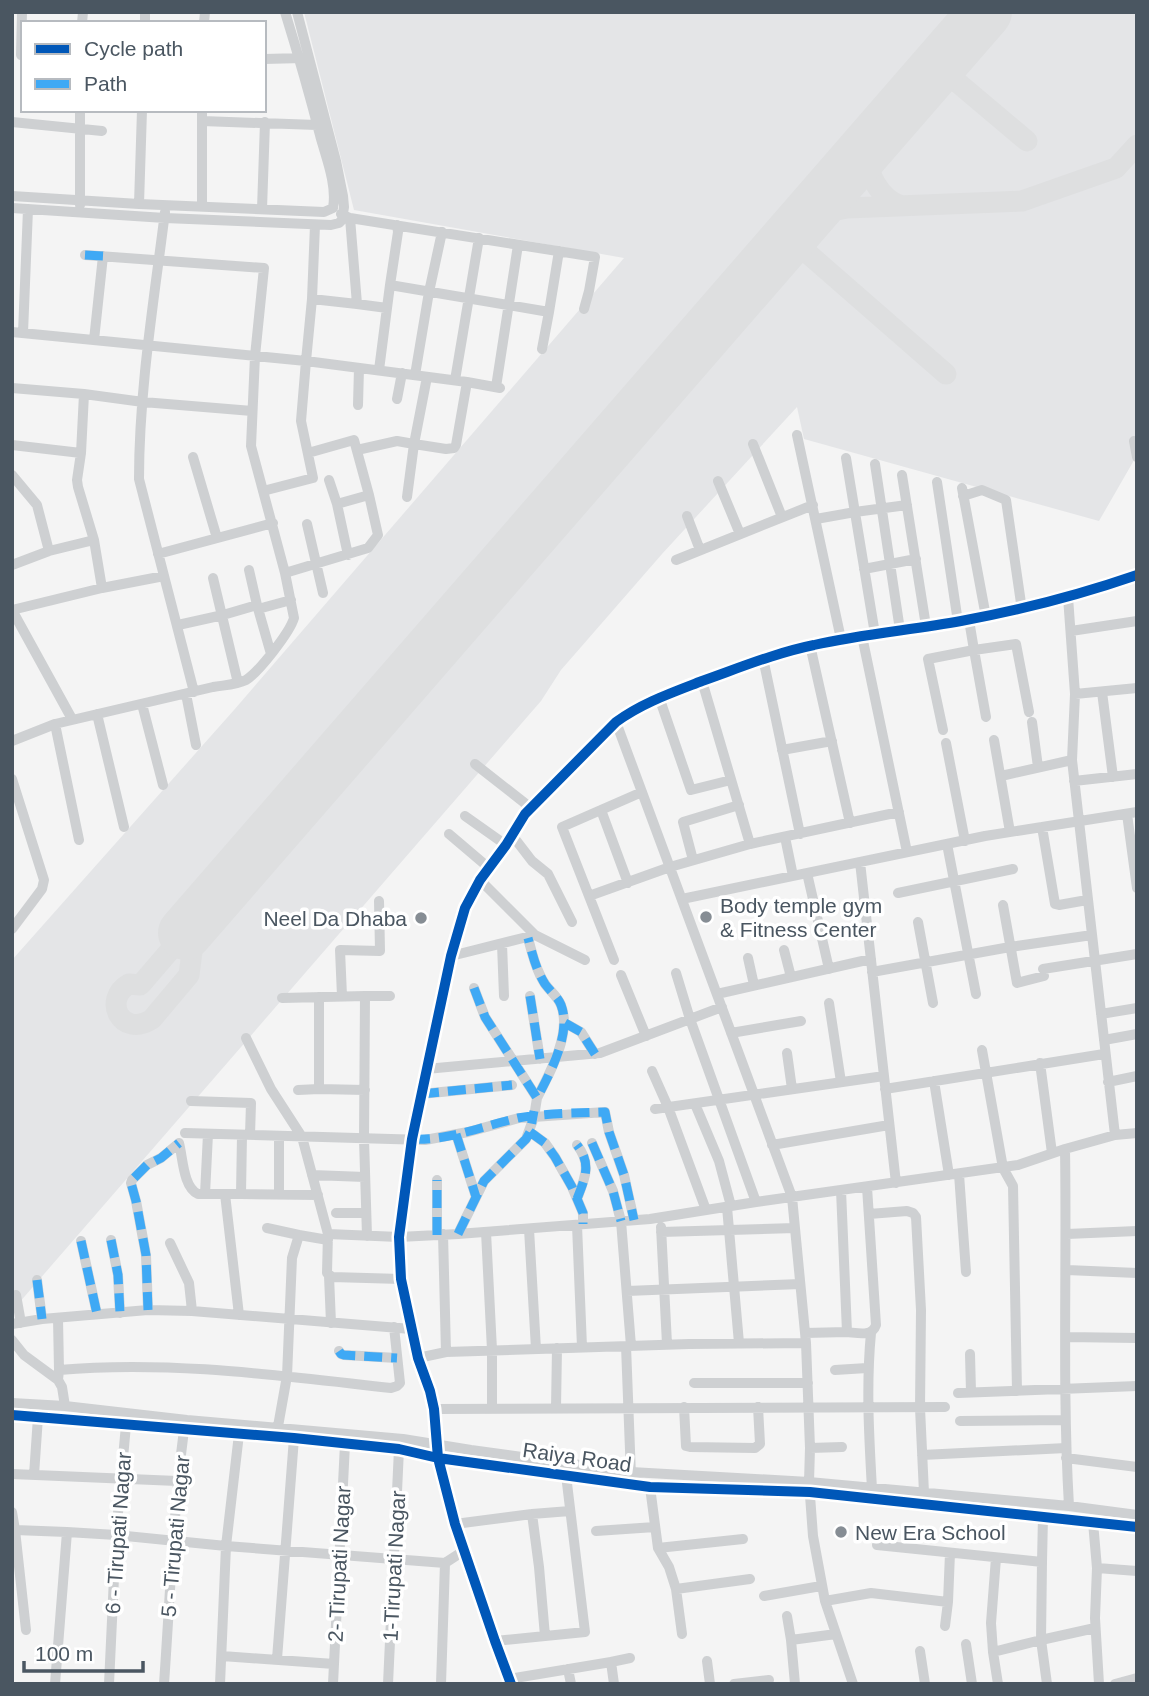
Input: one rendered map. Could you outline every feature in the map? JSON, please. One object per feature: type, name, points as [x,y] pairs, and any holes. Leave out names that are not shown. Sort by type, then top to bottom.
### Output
[{"type":"street","points":[[285,12],[305,58],[336,161],[347,217],[357,304]]},
{"type":"street","points":[[297,12],[317,125],[334,194],[333,208]]},
{"type":"street","points":[[19,55],[21,26]]},
{"type":"street","points":[[266,59],[305,58]]},
{"type":"street","points":[[80,112],[80,206]]},
{"type":"street","points":[[139,204],[142,112]]},
{"type":"street","points":[[202,207],[202,116],[317,125]]},
{"type":"street","points":[[12,122],[102,131]]},
{"type":"street","points":[[262,209],[265,122]]},
{"type":"street","points":[[12,196],[165,218],[331,225],[347,217]]},
{"type":"street","points":[[12,208],[139,204],[324,212],[333,208]]},
{"type":"street","points":[[166,206],[148,345],[139,479],[178,625],[196,745]]},
{"type":"street","points":[[333,208],[347,217],[595,257],[584,309]]},
{"type":"street","points":[[28,209],[18,332],[306,361],[498,387],[518,245]]},
{"type":"street","points":[[263,491],[313,478],[301,421],[312,299],[315,225]]},
{"type":"street","points":[[379,370],[397,225]]},
{"type":"street","points":[[407,497],[429,292],[442,232]]},
{"type":"street","points":[[455,380],[479,238]]},
{"type":"street","points":[[542,349],[559,251]]},
{"type":"street","points":[[12,741],[72,719],[238,683],[252,675],[271,654],[294,618],[285,573],[252,454],[255,356],[264,268],[85,255]]},
{"type":"street","points":[[94,340],[103,256]]},
{"type":"street","points":[[390,285],[549,312]]},
{"type":"street","points":[[312,299],[387,308]]},
{"type":"street","points":[[358,405],[359,368]]},
{"type":"street","points":[[397,399],[402,373]]},
{"type":"street","points":[[357,450],[393,442],[454,448],[467,382]]},
{"type":"street","points":[[12,388],[252,411]]},
{"type":"street","points":[[84,394],[77,480],[94,540],[102,588]]},
{"type":"street","points":[[797,435],[841,639]]},
{"type":"street","points":[[285,573],[368,548],[378,535],[354,440],[308,453]]},
{"type":"street","points":[[1134,441],[1137,457]]},
{"type":"street","points":[[753,444],[782,517]]},
{"type":"street","points":[[12,446],[81,453]]},
{"type":"street","points":[[193,457],[217,538]]},
{"type":"street","points":[[846,458],[875,634]]},
{"type":"street","points":[[876,464],[900,630]]},
{"type":"street","points":[[12,475],[37,505],[49,551]]},
{"type":"street","points":[[902,475],[926,626]]},
{"type":"street","points":[[329,480],[348,555]]},
{"type":"street","points":[[718,481],[740,534]]},
{"type":"street","points":[[937,482],[963,621],[974,650],[986,717]]},
{"type":"street","points":[[986,617],[963,492],[982,490],[1006,500],[1022,610]]},
{"type":"street","points":[[337,504],[369,495]]},
{"type":"street","points":[[676,560],[813,505]]},
{"type":"street","points":[[816,519],[907,505]]},
{"type":"street","points":[[942,516],[966,510]]},
{"type":"street","points":[[687,516],[700,550]]},
{"type":"street","points":[[159,554],[272,523]]},
{"type":"street","points":[[307,524],[323,593]]},
{"type":"street","points":[[12,565],[49,551],[94,540]]},
{"type":"street","points":[[864,569],[916,559]]},
{"type":"street","points":[[249,570],[271,654]]},
{"type":"street","points":[[630,1658],[510,1681],[455,1524],[438,1458],[434,1409],[418,1358],[401,1279],[399,1237],[412,1139],[426,1069],[451,956],[465,908],[480,880],[525,814],[615,722],[659,697],[763,658],[810,645],[1022,610],[1137,575]]},
{"type":"street","points":[[72,719],[12,610],[164,576]]},
{"type":"street","points":[[214,578],[238,683]]},
{"type":"street","points":[[1068,597],[1075,694],[1072,760],[1115,1135]]},
{"type":"street","points":[[178,625],[291,600]]},
{"type":"street","points":[[1071,631],[1137,621]]},
{"type":"street","points":[[862,636],[908,852]]},
{"type":"street","points":[[943,730],[928,659],[1016,644],[1038,768]]},
{"type":"street","points":[[810,645],[850,823]]},
{"type":"street","points":[[763,658],[800,834]]},
{"type":"street","points":[[702,681],[750,844]]},
{"type":"street","points":[[1075,694],[1137,688]]},
{"type":"street","points":[[1102,692],[1113,777]]},
{"type":"street","points":[[659,697],[691,790],[732,780]]},
{"type":"street","points":[[142,704],[163,785]]},
{"type":"street","points":[[97,714],[124,827]]},
{"type":"street","points":[[615,722],[792,1197],[808,1383],[809,1487],[813,1536],[825,1601],[853,1684]]},
{"type":"street","points":[[55,724],[79,841]]},
{"type":"street","points":[[994,740],[1010,832]]},
{"type":"street","points":[[782,750],[832,741]]},
{"type":"street","points":[[946,743],[965,841]]},
{"type":"street","points":[[1000,776],[1072,760]]},
{"type":"street","points":[[475,764],[531,808]]},
{"type":"street","points":[[1074,781],[1137,774]]},
{"type":"street","points":[[12,779],[44,880],[42,889],[12,929]]},
{"type":"street","points":[[614,960],[562,827],[642,792]]},
{"type":"street","points":[[694,860],[683,821],[739,804]]},
{"type":"street","points":[[601,810],[628,883]]},
{"type":"street","points":[[589,896],[670,867],[750,844],[900,813]]},
{"type":"street","points":[[682,899],[947,844],[1132,813],[1137,888]]},
{"type":"street","points":[[465,816],[506,845]]},
{"type":"street","points":[[1042,827],[1055,904],[1087,900]]},
{"type":"street","points":[[449,834],[489,868]]},
{"type":"street","points":[[512,835],[532,861],[548,874],[572,922]]},
{"type":"street","points":[[785,837],[793,876]]},
{"type":"street","points":[[947,844],[976,994]]},
{"type":"street","points":[[860,862],[896,1183]]},
{"type":"street","points":[[898,893],[1013,869]]},
{"type":"street","points":[[807,873],[828,969]]},
{"type":"street","points":[[480,880],[532,936],[585,960]]},
{"type":"street","points":[[342,996],[340,950],[380,951],[379,901]]},
{"type":"street","points":[[1003,905],[1017,983],[1044,973],[1137,954]]},
{"type":"street","points":[[918,922],[933,1003]]},
{"type":"street","points":[[872,972],[1092,935]]},
{"type":"street","points":[[451,956],[532,936]]},
{"type":"street","points":[[458,1234],[484,1181],[530,1132],[537,1098],[556,1058],[565,1023],[561,1003],[544,982],[535,961],[532,936]]},
{"type":"street","points":[[502,944],[504,996]]},
{"type":"street","points":[[784,950],[791,977]]},
{"type":"street","points":[[748,958],[754,985]]},
{"type":"street","points":[[717,994],[871,959]]},
{"type":"street","points":[[676,973],[755,1202]]},
{"type":"street","points":[[621,975],[646,1036]]},
{"type":"street","points":[[474,988],[485,1017],[537,1098]]},
{"type":"street","points":[[365,996],[364,1139],[367,1236]]},
{"type":"street","points":[[282,999],[390,996]]},
{"type":"street","points":[[530,996],[540,1059]]},
{"type":"street","points":[[318,1089],[319,997]]},
{"type":"street","points":[[829,1003],[841,1082]]},
{"type":"street","points":[[426,1069],[600,1053],[722,1007]]},
{"type":"street","points":[[1101,1014],[1137,1009]]},
{"type":"street","points":[[731,1033],[801,1021]]},
{"type":"street","points":[[565,1023],[581,1032],[595,1054]]},
{"type":"street","points":[[1104,1040],[1137,1034]]},
{"type":"street","points":[[246,1038],[271,1090],[302,1137],[328,1237],[327,1273],[331,1323]]},
{"type":"street","points":[[982,1050],[1003,1168],[1013,1186],[1017,1391]]},
{"type":"street","points":[[787,1053],[792,1089]]},
{"type":"street","points":[[885,1088],[1104,1054]]},
{"type":"street","points":[[1040,1063],[1052,1153]]},
{"type":"street","points":[[652,1071],[706,1210]]},
{"type":"street","points":[[655,1109],[884,1076]]},
{"type":"street","points":[[1108,1082],[1137,1076]]},
{"type":"street","points":[[934,1081],[954,1175],[966,1272]]},
{"type":"street","points":[[421,1094],[512,1085]]},
{"type":"street","points":[[298,1090],[365,1090]]},
{"type":"street","points":[[191,1101],[251,1103],[241,1194]]},
{"type":"street","points":[[695,1104],[719,1161],[729,1206],[738,1343]]},
{"type":"street","points":[[185,1133],[425,1140],[519,1118],[605,1112],[634,1220]]},
{"type":"street","points":[[772,1145],[889,1125]]},
{"type":"street","points":[[530,1132],[545,1143],[555,1157],[583,1213],[580,1225],[582,1347]]},
{"type":"street","points":[[267,1228],[299,1235],[328,1237],[399,1237],[621,1222],[1003,1168],[1115,1135],[1137,1133]]},
{"type":"street","points":[[205,1194],[208,1134]]},
{"type":"street","points":[[456,1134],[476,1197]]},
{"type":"street","points":[[279,1136],[279,1195]]},
{"type":"street","points":[[148,1310],[146,1255],[131,1183],[147,1165],[161,1158],[179,1143],[191,1191],[198,1194],[317,1195]]},
{"type":"street","points":[[592,1143],[613,1191],[621,1222],[627,1291],[631,1478]]},
{"type":"street","points":[[577,1145],[584,1154],[586,1168],[577,1199]]},
{"type":"street","points":[[1065,1149],[1065,1420],[1069,1506]]},
{"type":"street","points":[[312,1175],[365,1177]]},
{"type":"street","points":[[437,1181],[446,1352]]},
{"type":"street","points":[[867,1187],[876,1325],[871,1333],[867,1368],[872,1489]]},
{"type":"street","points":[[841,1190],[847,1332]]},
{"type":"street","points":[[225,1194],[239,1315]]},
{"type":"street","points":[[869,1214],[907,1211],[916,1217],[921,1310],[920,1408],[924,1493]]},
{"type":"street","points":[[336,1213],[366,1213]]},
{"type":"street","points":[[660,1217],[667,1345]]},
{"type":"street","points":[[661,1232],[795,1228]]},
{"type":"street","points":[[529,1229],[536,1349]]},
{"type":"street","points":[[1067,1234],[1137,1231]]},
{"type":"street","points":[[486,1232],[492,1409]]},
{"type":"street","points":[[277,1432],[287,1376],[292,1258],[299,1235]]},
{"type":"street","points":[[111,1240],[118,1275],[120,1313]]},
{"type":"street","points":[[81,1241],[97,1314]]},
{"type":"street","points":[[170,1243],[189,1283],[192,1311]]},
{"type":"street","points":[[1067,1270],[1137,1273]]},
{"type":"street","points":[[329,1276],[401,1279]]},
{"type":"street","points":[[37,1280],[42,1319]]},
{"type":"street","points":[[627,1291],[800,1284]]},
{"type":"street","points":[[16,1295],[17,1323],[148,1310],[192,1311],[411,1329]]},
{"type":"street","points":[[58,1318],[59,1375],[65,1406]]},
{"type":"street","points":[[12,1340],[27,1358],[59,1375],[92,1367],[189,1369],[287,1376],[391,1388],[400,1383],[394,1327]]},
{"type":"street","points":[[418,1358],[446,1352],[738,1343],[847,1332],[871,1333]]},
{"type":"street","points":[[1066,1337],[1137,1338]]},
{"type":"street","points":[[556,1408],[557,1348]]},
{"type":"street","points":[[339,1351],[344,1355],[397,1358]]},
{"type":"street","points":[[970,1354],[971,1392]]},
{"type":"street","points":[[835,1370],[867,1368]]},
{"type":"street","points":[[694,1384],[808,1383]]},
{"type":"street","points":[[958,1393],[1137,1386]]},
{"type":"street","name":"Raiya Road","points":[[12,1403],[65,1406],[277,1432],[392,1438],[631,1478],[650,1487],[809,1487],[1137,1527]]},
{"type":"street","points":[[684,1407],[687,1446],[755,1448],[760,1444],[758,1407]]},
{"type":"street","points":[[434,1409],[945,1407]]},
{"type":"street","name":"Raiya Road","points":[[12,1415],[239,1434],[277,1432],[294,1438],[399,1449],[438,1458],[566,1475],[872,1489],[1069,1506],[1137,1515]]},
{"type":"street","points":[[34,1475],[38,1417]]},
{"type":"street","points":[[960,1421],[1065,1420]]},
{"type":"street","name":"6 - Tirupati Nagar","points":[[110,1684],[116,1535],[126,1425]]},
{"type":"street","name":"5 - Tirupati Nagar","points":[[164,1684],[172,1540],[184,1430]]},
{"type":"street","points":[[220,1684],[226,1546],[239,1434]]},
{"type":"street","points":[[277,1659],[294,1438]]},
{"type":"street","name":"2- Tirupati Nagar","points":[[333,1684],[345,1444]]},
{"type":"street","points":[[810,1448],[842,1447]]},
{"type":"street","name":"1-Tirupati Nagar","points":[[388,1684],[399,1449]]},
{"type":"street","points":[[922,1455],[1066,1453],[1137,1468]]},
{"type":"street","points":[[12,1474],[177,1482]]},
{"type":"street","points":[[495,1641],[585,1632],[566,1475]]},
{"type":"street","points":[[650,1487],[658,1548],[672,1572],[682,1634]]},
{"type":"street","points":[[455,1524],[570,1511]]},
{"type":"street","points":[[12,1512],[26,1630]]},
{"type":"street","points":[[532,1514],[545,1636]]},
{"type":"street","points":[[1043,1516],[1041,1640],[1047,1684]]},
{"type":"street","points":[[1093,1522],[1097,1568],[1095,1628],[1099,1684]]},
{"type":"street","points":[[596,1531],[655,1527]]},
{"type":"street","points":[[15,1530],[116,1535],[445,1563],[465,1550]]},
{"type":"street","points":[[55,1684],[67,1532]]},
{"type":"street","points":[[658,1548],[743,1539]]},
{"type":"street","points":[[877,1545],[1042,1562]]},
{"type":"street","points":[[945,1626],[950,1553]]},
{"type":"street","points":[[996,1558],[991,1623],[998,1684]]},
{"type":"street","points":[[441,1684],[445,1563]]},
{"type":"street","points":[[1097,1568],[1137,1571]]},
{"type":"street","points":[[676,1589],[750,1579]]},
{"type":"street","points":[[764,1596],[821,1586]]},
{"type":"street","points":[[825,1601],[871,1593],[948,1602]]},
{"type":"street","points":[[787,1616],[795,1684]]},
{"type":"street","points":[[993,1652],[1095,1628]]},
{"type":"street","points":[[791,1640],[836,1634]]},
{"type":"street","points":[[966,1644],[972,1684]]},
{"type":"street","points":[[920,1651],[925,1684]]},
{"type":"street","points":[[222,1656],[334,1664]]},
{"type":"street","points":[[707,1661],[710,1684]]},
{"type":"street","points":[[611,1662],[614,1684]]},
{"type":"street","points":[[568,1669],[571,1684]]},
{"type":"street","points":[[1115,1684],[1137,1678]]},
{"type":"street","points":[[738,1684],[769,1680]]},
{"type":"shaded area","points":[[304,12],[1137,12],[1137,455],[1099,521],[804,439],[797,407],[662,554],[561,670],[541,701],[12,1311],[12,960],[234,710],[624,258],[354,210]]},
{"type":"taxiway","points":[[938,66],[1027,141]]},
{"type":"taxiway","points":[[877,136],[869,159],[872,176],[887,198],[901,206]]},
{"type":"taxiway","points":[[800,224],[817,214],[847,208],[1022,201],[1116,168],[1137,145]]},
{"type":"taxiway","points":[[789,237],[946,374]]},
{"type":"taxiway","points":[[185,933],[140,985],[129,984],[121,991],[116,1007],[124,1021],[141,1024],[152,1019],[189,975],[196,921]]},
{"type":"runway","points":[[185,933],[985,12]]},
{"type":"marked path","points":[[85,255],[103,256]]},
{"type":"marked path","points":[[474,988],[485,1017],[537,1098],[558,1053],[564,1016],[560,1002],[539,973],[528,938]]},
{"type":"marked path","points":[[530,996],[540,1059]]},
{"type":"marked path","points":[[565,1023],[581,1032],[595,1054]]},
{"type":"marked path","points":[[421,1094],[512,1085]]},
{"type":"marked path","points":[[458,1234],[484,1181],[526,1139],[534,1111]]},
{"type":"marked path","points":[[412,1139],[452,1135],[529,1116],[605,1112],[634,1220]]},
{"type":"marked path","points":[[530,1132],[545,1143],[555,1157],[583,1213],[583,1224]]},
{"type":"marked path","points":[[456,1134],[476,1197]]},
{"type":"marked path","points":[[148,1310],[146,1255],[131,1183],[147,1165],[161,1158],[179,1143]]},
{"type":"marked path","points":[[592,1143],[613,1191],[621,1221]]},
{"type":"marked path","points":[[577,1145],[582,1152],[586,1171],[577,1199]]},
{"type":"marked path","points":[[437,1180],[437,1235]]},
{"type":"marked path","points":[[111,1240],[118,1275],[120,1313]]},
{"type":"marked path","points":[[81,1241],[97,1314]]},
{"type":"marked path","points":[[37,1280],[42,1319]]},
{"type":"marked path","points":[[339,1351],[344,1355],[397,1358]]},
{"type":"cycle path","points":[[511,1684],[455,1524],[438,1458],[434,1409],[418,1358],[401,1279],[399,1237],[412,1139],[451,956],[465,908],[480,880],[525,814],[616,722],[657,699],[771,656],[800,648],[1006,612],[1137,575]]},
{"type":"cycle path","points":[[12,1415],[399,1449],[438,1458],[650,1487],[810,1492],[1137,1527]]},
{"type":"place","name":"Body temple gym & Fitness Center","points":[[706,917]]},
{"type":"place","name":"Neel Da Dhaba","points":[[421,918]]},
{"type":"place","name":"New Era School","points":[[841,1532]]}]
